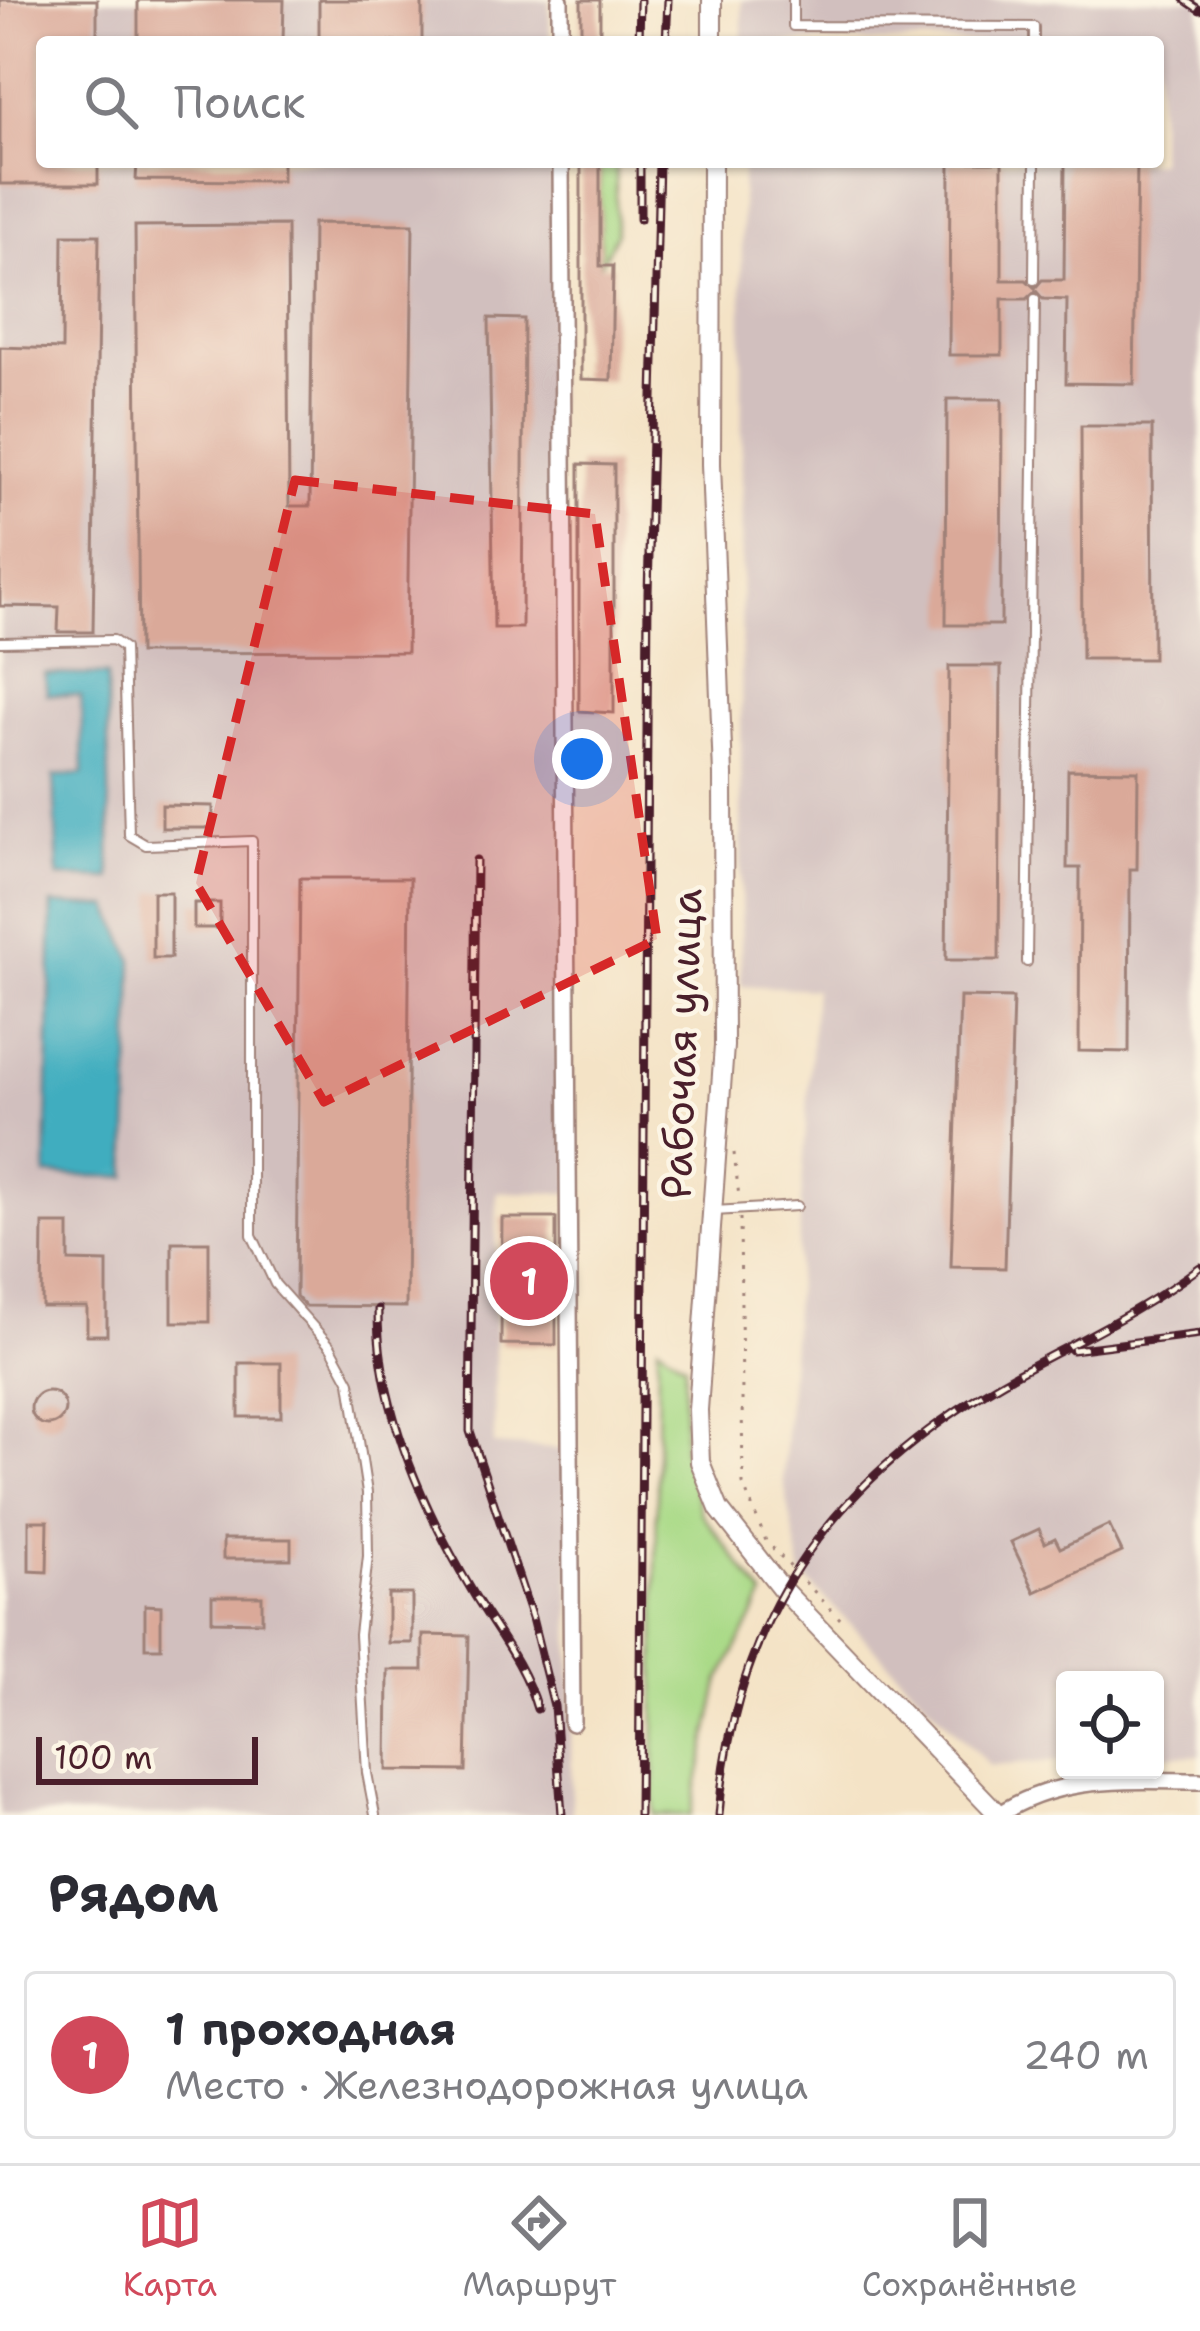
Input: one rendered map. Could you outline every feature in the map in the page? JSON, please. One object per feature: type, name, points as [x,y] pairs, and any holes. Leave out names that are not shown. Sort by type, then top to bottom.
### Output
[{"type":"street","points":[[560,0],[560,36]]},
{"type":"street","points":[[712,0],[712,36]]},
{"type":"street","points":[[561,168],[572,1723]]},
{"type":"street","name":"Рабочая улица","points":[[712,168],[711,464],[723,776],[724,1046],[698,1410],[700,1462],[708,1487],[782,1589],[999,1815]]},
{"type":"street","points":[[999,1815],[1034,1792],[1080,1782],[1200,1781]]},
{"type":"lane","points":[[793,0],[793,26],[1034,27],[1034,36]]},
{"type":"lane","points":[[1034,168],[1034,280]]},
{"type":"lane","points":[[1027,962],[1035,298]]},
{"type":"lane","points":[[0,642],[113,640],[124,649],[130,835],[146,845],[252,841],[252,1235],[275,1284],[331,1347],[350,1382],[367,1493],[368,1556],[359,1635],[367,1773],[375,1815]]},
{"type":"lane","points":[[712,1211],[797,1206]]},
{"type":"path","points":[[733,1140],[740,1210],[742,1484],[766,1540],[845,1624]]},
{"type":"highlighted area","points":[[295,480],[595,514],[657,939],[324,1102],[196,883]]},
{"type":"shaded area","points":[[0,0],[549,0],[550,36],[36,36],[36,168],[552,168],[571,1193],[497,1192],[494,1445],[569,1450],[572,1815],[0,1815]]},
{"type":"shaded area","points":[[742,0],[1200,0],[1200,1756],[1164,1755],[1164,1671],[1056,1671],[1056,1762],[990,1766],[802,1575],[783,1478],[815,989],[741,985],[742,168],[1164,168],[1164,36],[742,36]]},
{"type":"green space","points":[[600,168],[616,168],[616,234],[600,266]]},
{"type":"green space","points":[[658,1345],[685,1364],[683,1450],[701,1513],[764,1596],[719,1683],[691,1815],[654,1815]]},
{"type":"water","points":[[45,674],[107,675],[111,879],[58,877],[54,776],[83,774],[81,696],[47,694]]},
{"type":"water","points":[[52,904],[110,907],[133,960],[127,1177],[46,1175]]},
{"type":"building","points":[[0,0],[97,0],[97,36],[36,36],[36,168],[98,168],[98,184],[0,184]]},
{"type":"building","points":[[138,0],[284,0],[283,36],[138,36]]},
{"type":"building","points":[[319,0],[422,0],[422,36],[319,36]]},
{"type":"building","points":[[581,0],[600,0],[600,36],[581,36]]},
{"type":"building","points":[[137,168],[282,168],[282,181],[136,180]]},
{"type":"building","points":[[581,168],[600,168],[600,266],[613,266],[611,380],[581,379]]},
{"type":"building","points":[[950,168],[1002,168],[1002,280],[1026,280],[1035,288],[1042,280],[1064,280],[1065,168],[1137,168],[1134,384],[1066,383],[1067,300],[1043,299],[1036,291],[1027,299],[1002,299],[1002,355],[949,355]]},
{"type":"building","points":[[313,223],[413,224],[407,652],[139,653],[135,226],[287,225],[289,506],[310,506]]},
{"type":"building","points":[[63,235],[99,235],[93,632],[58,632],[59,607],[0,606],[0,347],[62,349]]},
{"type":"building","points":[[489,318],[524,319],[522,628],[494,628]]},
{"type":"building","points":[[947,399],[1002,399],[1001,625],[946,625]]},
{"type":"building","points":[[1081,426],[1152,426],[1153,659],[1082,659]]},
{"type":"building","points":[[579,464],[614,465],[614,713],[579,711]]},
{"type":"building","points":[[949,666],[1001,666],[999,960],[946,960]]},
{"type":"building","points":[[1068,770],[1138,771],[1137,869],[1130,869],[1129,1052],[1079,1051],[1080,868],[1067,868]]},
{"type":"building","points":[[162,805],[213,806],[213,828],[162,828]]},
{"type":"building","points":[[300,878],[410,878],[406,1307],[305,1306],[296,1296]]},
{"type":"building","points":[[153,892],[171,892],[171,958],[153,958]]},
{"type":"building","points":[[194,903],[220,903],[220,928],[194,928]]},
{"type":"building","points":[[960,997],[1013,998],[1005,1268],[951,1267]]},
{"type":"building","points":[[502,1218],[556,1218],[556,1345],[501,1344]]},
{"type":"building","points":[[43,1224],[69,1224],[69,1261],[107,1262],[107,1335],[87,1335],[87,1307],[42,1307]]},
{"type":"building","points":[[172,1242],[209,1242],[209,1322],[172,1322]]},
{"type":"building","points":[[239,1363],[281,1363],[281,1417],[239,1417]]},
{"type":"building","points":[[48,1391],[60,1396],[65,1408],[60,1420],[48,1425],[36,1420],[31,1408],[36,1396]]},
{"type":"building","points":[[29,1521],[48,1521],[47,1572],[29,1571]]},
{"type":"building","points":[[1109,1525],[1122,1552],[1035,1592],[1011,1542],[1039,1529],[1045,1543],[1055,1538],[1060,1548]]},
{"type":"building","points":[[223,1539],[291,1539],[291,1559],[223,1559]]},
{"type":"building","points":[[388,1594],[412,1594],[412,1643],[388,1643]]},
{"type":"building","points":[[212,1596],[262,1596],[262,1622],[212,1621]]},
{"type":"building","points":[[145,1605],[161,1606],[161,1648],[145,1648]]},
{"type":"building","points":[[423,1635],[469,1636],[466,1771],[387,1770],[388,1670],[423,1670]]},
{"type":"railway","points":[[639,36],[640,0]]},
{"type":"railway","points":[[666,36],[668,0]]},
{"type":"railway","points":[[1185,0],[1200,10]]},
{"type":"railway","points":[[640,168],[640,219]]},
{"type":"railway","points":[[639,1815],[648,594],[659,168]]},
{"type":"railway","points":[[476,860],[470,1431],[532,1618],[554,1706],[562,1815]]},
{"type":"railway","points":[[719,1815],[729,1740],[747,1672],[773,1610],[807,1554],[849,1502],[898,1455],[954,1412],[1200,1267]]},
{"type":"railway","points":[[378,1309],[386,1384],[407,1458],[438,1529],[518,1665],[537,1709]]},
{"type":"railway","points":[[1072,1350],[1200,1334]]},
{"type":"place","name":"1 проходная","points":[[529,1281]]}]
